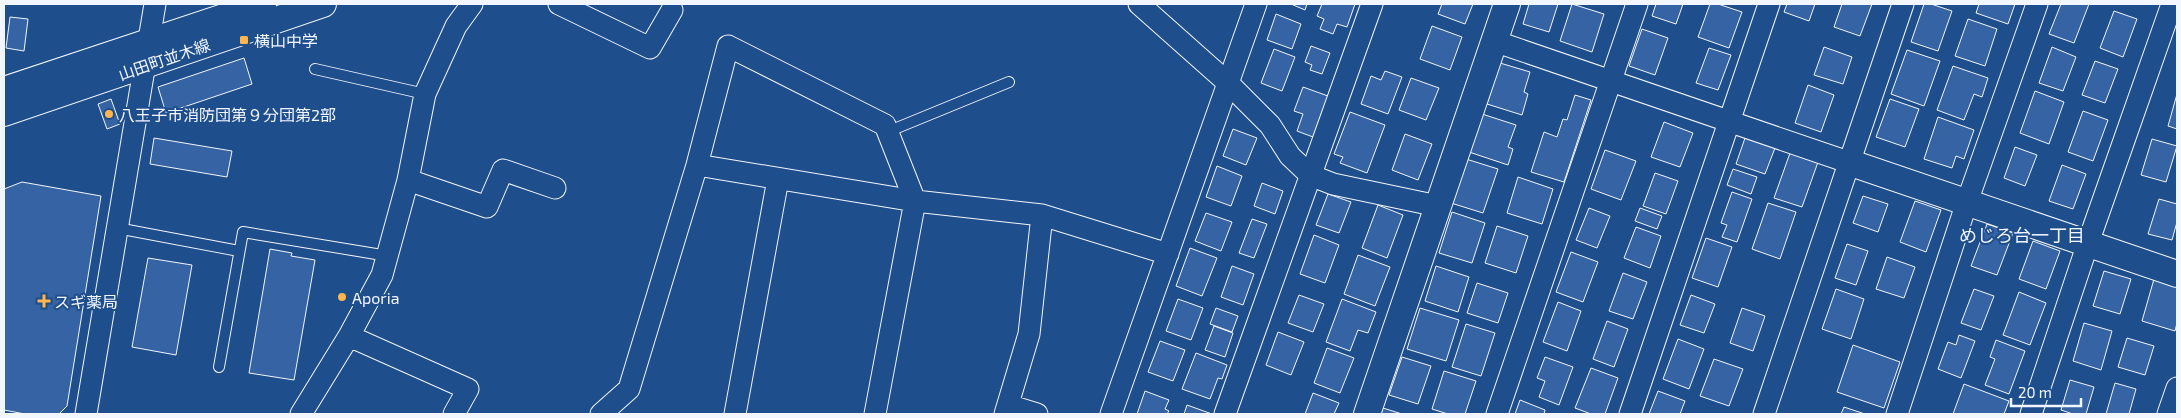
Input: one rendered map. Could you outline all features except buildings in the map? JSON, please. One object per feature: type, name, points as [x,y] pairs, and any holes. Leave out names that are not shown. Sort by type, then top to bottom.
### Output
[{"type":"street","points":[[86,414],[155,4]]},
{"type":"street","name":"山田町並木線","points":[[4,113],[263,4]]},
{"type":"street","name":"山田町並木線","points":[[4,90],[146,54],[324,4]]},
{"type":"street","points":[[301,414],[349,336],[382,275],[408,180],[425,94],[456,26],[472,4]]},
{"type":"street","points":[[559,4],[650,48],[672,10]]},
{"type":"street","points":[[1139,4],[1229,84],[1270,125],[1290,156],[1310,175],[1334,184],[1438,206]]},
{"type":"street","points":[[1111,414],[1256,4]]},
{"type":"street","points":[[1225,414],[1372,4]]},
{"type":"street","points":[[1367,414],[1507,4]]},
{"type":"street","points":[[1497,414],[1637,4]]},
{"type":"street","points":[[1630,414],[1770,4]]},
{"type":"street","points":[[1764,414],[1903,4]]},
{"type":"street","points":[[1897,414],[1967,202],[2037,4]]},
{"type":"street","points":[[2031,414],[2088,243],[2172,4]]},
{"type":"street","points":[[1494,42],[2177,274]]},
{"type":"street","points":[[601,414],[629,389],[697,165],[728,46],[885,125],[915,201],[875,414]]},
{"type":"street","points":[[697,165],[915,201],[1042,215],[1168,254]]},
{"type":"street","points":[[408,180],[487,207],[503,170],[555,188]]},
{"type":"street","points":[[735,414],[778,179]]},
{"type":"street","points":[[1037,414],[1007,410],[1029,334],[1042,215]]},
{"type":"street","points":[[349,336],[468,389],[454,414]]},
{"type":"street","points":[[2168,414],[2177,388]]},
{"type":"lane","points":[[315,69],[425,94]]},
{"type":"lane","points":[[887,132],[1009,82]]},
{"type":"lane","points":[[117,228],[240,251]]},
{"type":"lane","points":[[219,367],[243,232],[388,256]]},
{"type":"place","name":"横山中学","points":[[244,40]]},
{"type":"place","name":"八王子市消防団第９分団第2部","points":[[109,114]]},
{"type":"place","name":"Aporia","points":[[342,297]]},
{"type":"place","name":"スギ薬局","points":[[44,301]]},
{"type":"district","name":"めじろ台一丁目","points":[[2022,235]]}]
